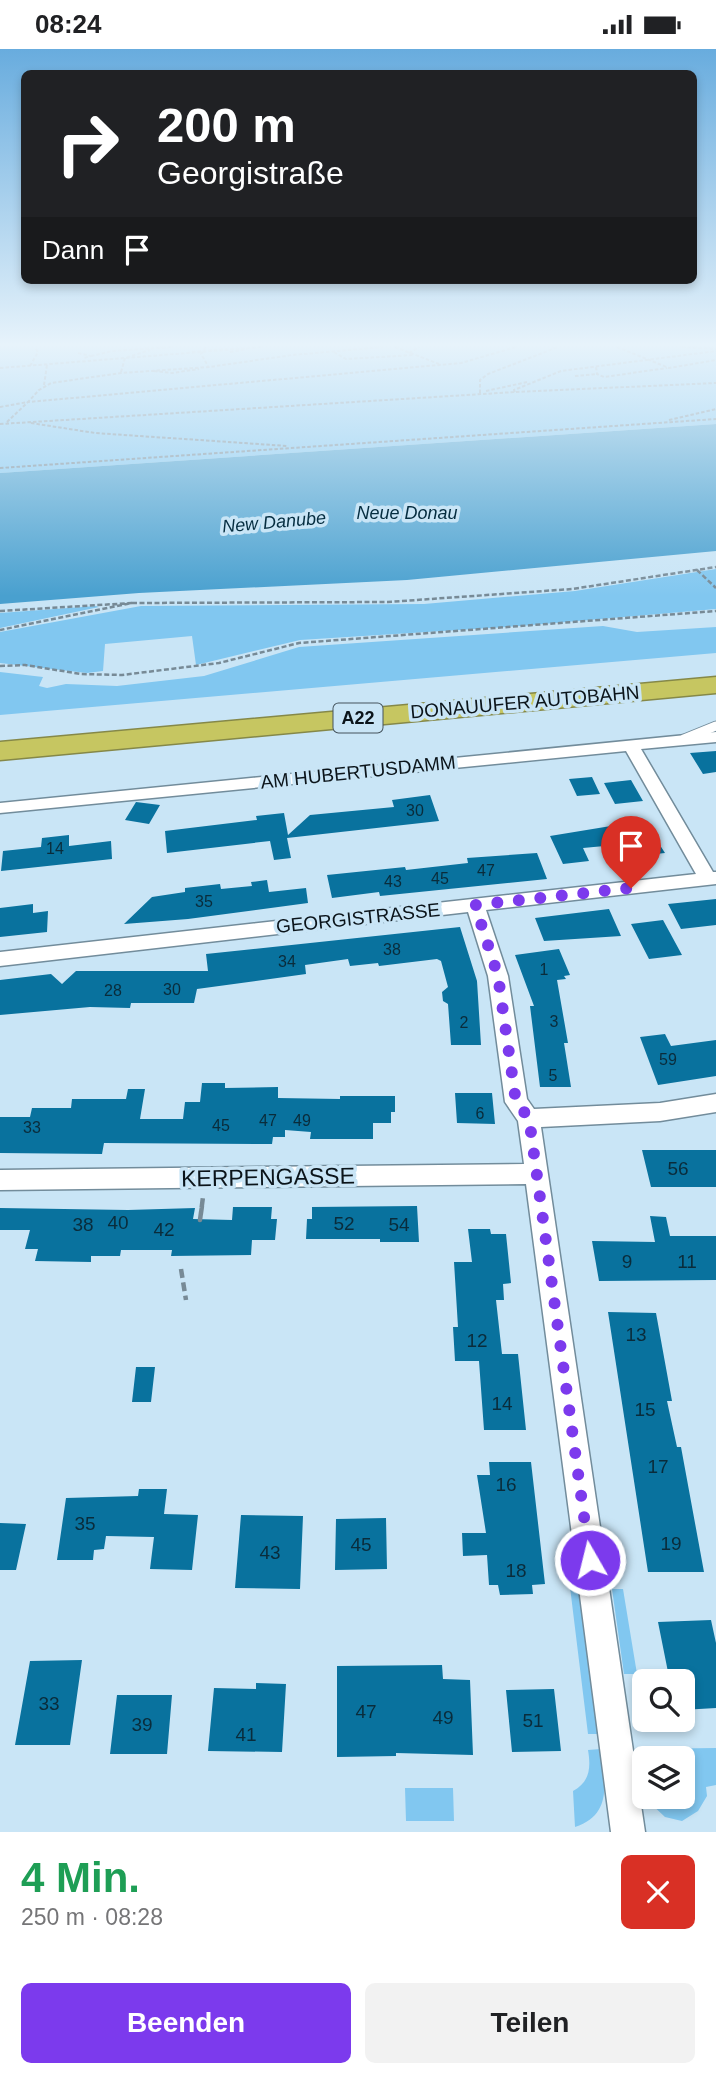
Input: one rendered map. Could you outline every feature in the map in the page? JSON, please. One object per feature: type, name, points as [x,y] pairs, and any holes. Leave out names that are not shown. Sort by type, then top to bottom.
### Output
[{"type":"highway","name":"DONAUUFER AUTOBAHN","points":[[0,731],[716,666]]},
{"type":"highway","name":"DONAUUFER AUTOBAHN","points":[[0,751],[716,685]]},
{"type":"street","name":"AM HUBERTUSDAMM","points":[[0,808],[716,737]]},
{"type":"street","points":[[631,745],[712,879]]},
{"type":"street","name":"GEORGISTRASSE","points":[[0,959],[712,879]]},
{"type":"street","points":[[475,905],[498,976],[516,1102],[529,1118],[628,1832]]},
{"type":"street","points":[[529,1118],[660,1112],[716,1103]]},
{"type":"street","name":"KERPENGASSE","points":[[0,1180],[537,1174]]},
{"type":"lane","points":[[680,740],[716,726]]},
{"type":"path","points":[[71,430],[223,439],[297,447]]},
{"type":"path","points":[[0,468],[552,430]]},
{"type":"path","points":[[0,611],[132,603],[388,602],[572,589],[716,567]]},
{"type":"path","points":[[697,570],[716,589]]},
{"type":"path","points":[[0,630],[132,603]]},
{"type":"path","points":[[0,666],[25,665],[81,674],[122,675],[219,663],[299,643],[716,611]]},
{"type":"path","points":[[202,1206],[200,1220],[205,1178]]},
{"type":"path","points":[[181,1269],[186,1300]]},
{"type":"shaded area","points":[[0,430],[625,430],[0,473]]},
{"type":"shaded area","points":[[716,569],[716,609],[520,626],[300,640],[196,665],[192,636],[105,644],[103,671],[87,673],[0,663],[0,632],[141,606],[424,604],[575,591]]},
{"type":"shaded area","points":[[99,607],[0,628],[0,613]]},
{"type":"shaded area","points":[[603,626],[637,632],[716,627],[716,653],[0,715],[0,672],[43,677],[39,686],[47,688],[66,684],[117,686],[204,676],[299,647]]},
{"type":"shaded area","points":[[569,1579],[579,1579],[599,1734],[588,1734]]},
{"type":"shaded area","points":[[612,1589],[623,1589],[636,1669],[632,1669],[632,1674],[624,1674]]},
{"type":"shaded area","points":[[695,1748],[716,1748],[716,1785],[706,1787],[707,1796],[698,1811],[682,1821],[665,1817],[657,1809],[695,1809]]},
{"type":"shaded area","points":[[601,1749],[604,1795],[601,1805],[596,1814],[575,1827],[573,1791],[586,1779],[588,1750]]},
{"type":"shaded area","points":[[405,1788],[453,1788],[454,1821],[406,1821]]},
{"type":"water","name":"Neue Donau","points":[[625,430],[716,430],[716,551],[407,580],[139,593],[0,604],[0,473]]},
{"type":"building","points":[[716,751],[716,772],[703,774],[690,753]]},
{"type":"building","points":[[592,777],[600,794],[577,796],[569,779]]},
{"type":"building","points":[[631,780],[643,801],[615,804],[604,783]]},
{"type":"building","points":[[430,795],[439,821],[287,838],[291,858],[274,860],[270,841],[167,853],[165,831],[257,820],[256,816],[284,813],[288,835],[310,815],[394,807],[392,800]]},
{"type":"building","points":[[136,802],[160,805],[149,824],[125,820]]},
{"type":"building","points":[[617,825],[626,844],[583,848],[589,861],[563,864],[550,836]]},
{"type":"building","points":[[69,835],[69,846],[111,841],[112,859],[1,871],[3,851],[41,847],[42,838]]},
{"type":"building","points":[[654,836],[665,853],[646,855],[637,838]]},
{"type":"building","points":[[537,853],[547,879],[380,896],[379,892],[332,898],[327,875],[405,867],[406,870],[468,863],[467,858]]},
{"type":"building","points":[[267,880],[269,892],[306,888],[308,903],[188,919],[124,924],[152,897],[185,892],[185,888],[220,884],[221,889],[252,886],[251,882]]},
{"type":"building","points":[[716,899],[716,925],[681,929],[668,904]]},
{"type":"building","points":[[33,904],[33,913],[48,911],[47,932],[0,937],[0,908]]},
{"type":"building","points":[[609,909],[621,936],[544,941],[535,918]]},
{"type":"building","points":[[663,920],[682,955],[649,959],[631,924]]},
{"type":"building","points":[[460,927],[477,981],[481,1045],[451,1045],[448,1004],[443,1001],[442,992],[448,987],[441,961],[437,959],[379,966],[378,963],[350,966],[348,959],[305,965],[306,974],[197,989],[194,1003],[131,1003],[130,1008],[90,1007],[0,1015],[0,980],[51,974],[62,984],[76,971],[208,971],[206,954]]},
{"type":"building","points":[[559,949],[570,975],[564,976],[566,979],[557,980],[568,1043],[564,1043],[571,1087],[540,1087],[530,1006],[534,1006],[515,955]]},
{"type":"building","points":[[665,1034],[671,1046],[716,1040],[716,1076],[658,1085],[640,1037]]},
{"type":"building","points":[[202,1083],[225,1083],[225,1088],[278,1087],[278,1098],[395,1096],[395,1112],[391,1112],[391,1123],[373,1123],[373,1139],[310,1139],[311,1132],[285,1130],[285,1137],[273,1137],[272,1144],[104,1143],[102,1154],[0,1153],[0,1117],[30,1117],[32,1108],[71,1108],[72,1099],[126,1099],[128,1089],[145,1089],[140,1119],[183,1119],[185,1102],[200,1102]]},
{"type":"building","points":[[455,1093],[492,1093],[495,1124],[457,1123]]},
{"type":"building","points":[[642,1150],[716,1150],[716,1187],[651,1187]]},
{"type":"building","points":[[417,1206],[419,1242],[306,1239],[307,1219],[312,1219],[312,1207]]},
{"type":"building","points":[[233,1207],[272,1207],[271,1219],[277,1219],[275,1240],[252,1240],[251,1255],[171,1256],[172,1250],[121,1250],[120,1256],[91,1256],[91,1262],[35,1261],[38,1249],[25,1249],[30,1230],[0,1230],[0,1208],[195,1208],[193,1219],[232,1220]]},
{"type":"building","points":[[650,1216],[666,1217],[670,1236],[716,1236],[716,1280],[599,1281],[592,1241],[655,1242]]},
{"type":"building","points":[[468,1229],[490,1229],[491,1234],[506,1234],[511,1283],[503,1284],[504,1300],[496,1300],[502,1354],[518,1354],[526,1430],[484,1430],[479,1361],[455,1361],[453,1327],[458,1327],[454,1262],[472,1262]]},
{"type":"building","points":[[608,1312],[656,1313],[672,1401],[667,1401],[677,1447],[681,1447],[704,1572],[648,1572]]},
{"type":"building","points":[[136,1367],[155,1367],[151,1402],[132,1402]]},
{"type":"building","points":[[489,1462],[531,1462],[545,1584],[532,1585],[533,1594],[500,1595],[498,1585],[489,1585],[487,1555],[463,1556],[462,1533],[486,1533],[477,1475],[490,1475]]},
{"type":"building","points":[[139,1489],[167,1489],[164,1514],[198,1515],[192,1570],[150,1569],[154,1537],[106,1536],[104,1549],[94,1550],[93,1560],[57,1560],[66,1498],[138,1496]]},
{"type":"building","points":[[241,1515],[303,1516],[300,1589],[235,1588]]},
{"type":"building","points":[[386,1518],[387,1569],[335,1570],[336,1519]]},
{"type":"building","points":[[0,1523],[26,1524],[16,1570],[0,1570]]},
{"type":"building","points":[[711,1620],[716,1643],[716,1708],[695,1709],[695,1669],[667,1669],[658,1622]]},
{"type":"building","points":[[82,1660],[70,1745],[15,1745],[30,1661]]},
{"type":"building","points":[[442,1665],[443,1679],[470,1680],[473,1755],[396,1753],[396,1756],[337,1757],[337,1666]]},
{"type":"building","points":[[256,1683],[286,1684],[282,1752],[208,1751],[214,1688],[256,1689]]},
{"type":"building","points":[[554,1689],[561,1751],[512,1752],[506,1690]]},
{"type":"building","points":[[117,1695],[172,1695],[167,1754],[110,1754]]},
{"type":"route","points":[[590,1560],[529,1118],[516,1102],[498,976],[475,905],[631,888]]},
{"type":"water label","name":"New Danube","points":[[274,522]]}]
